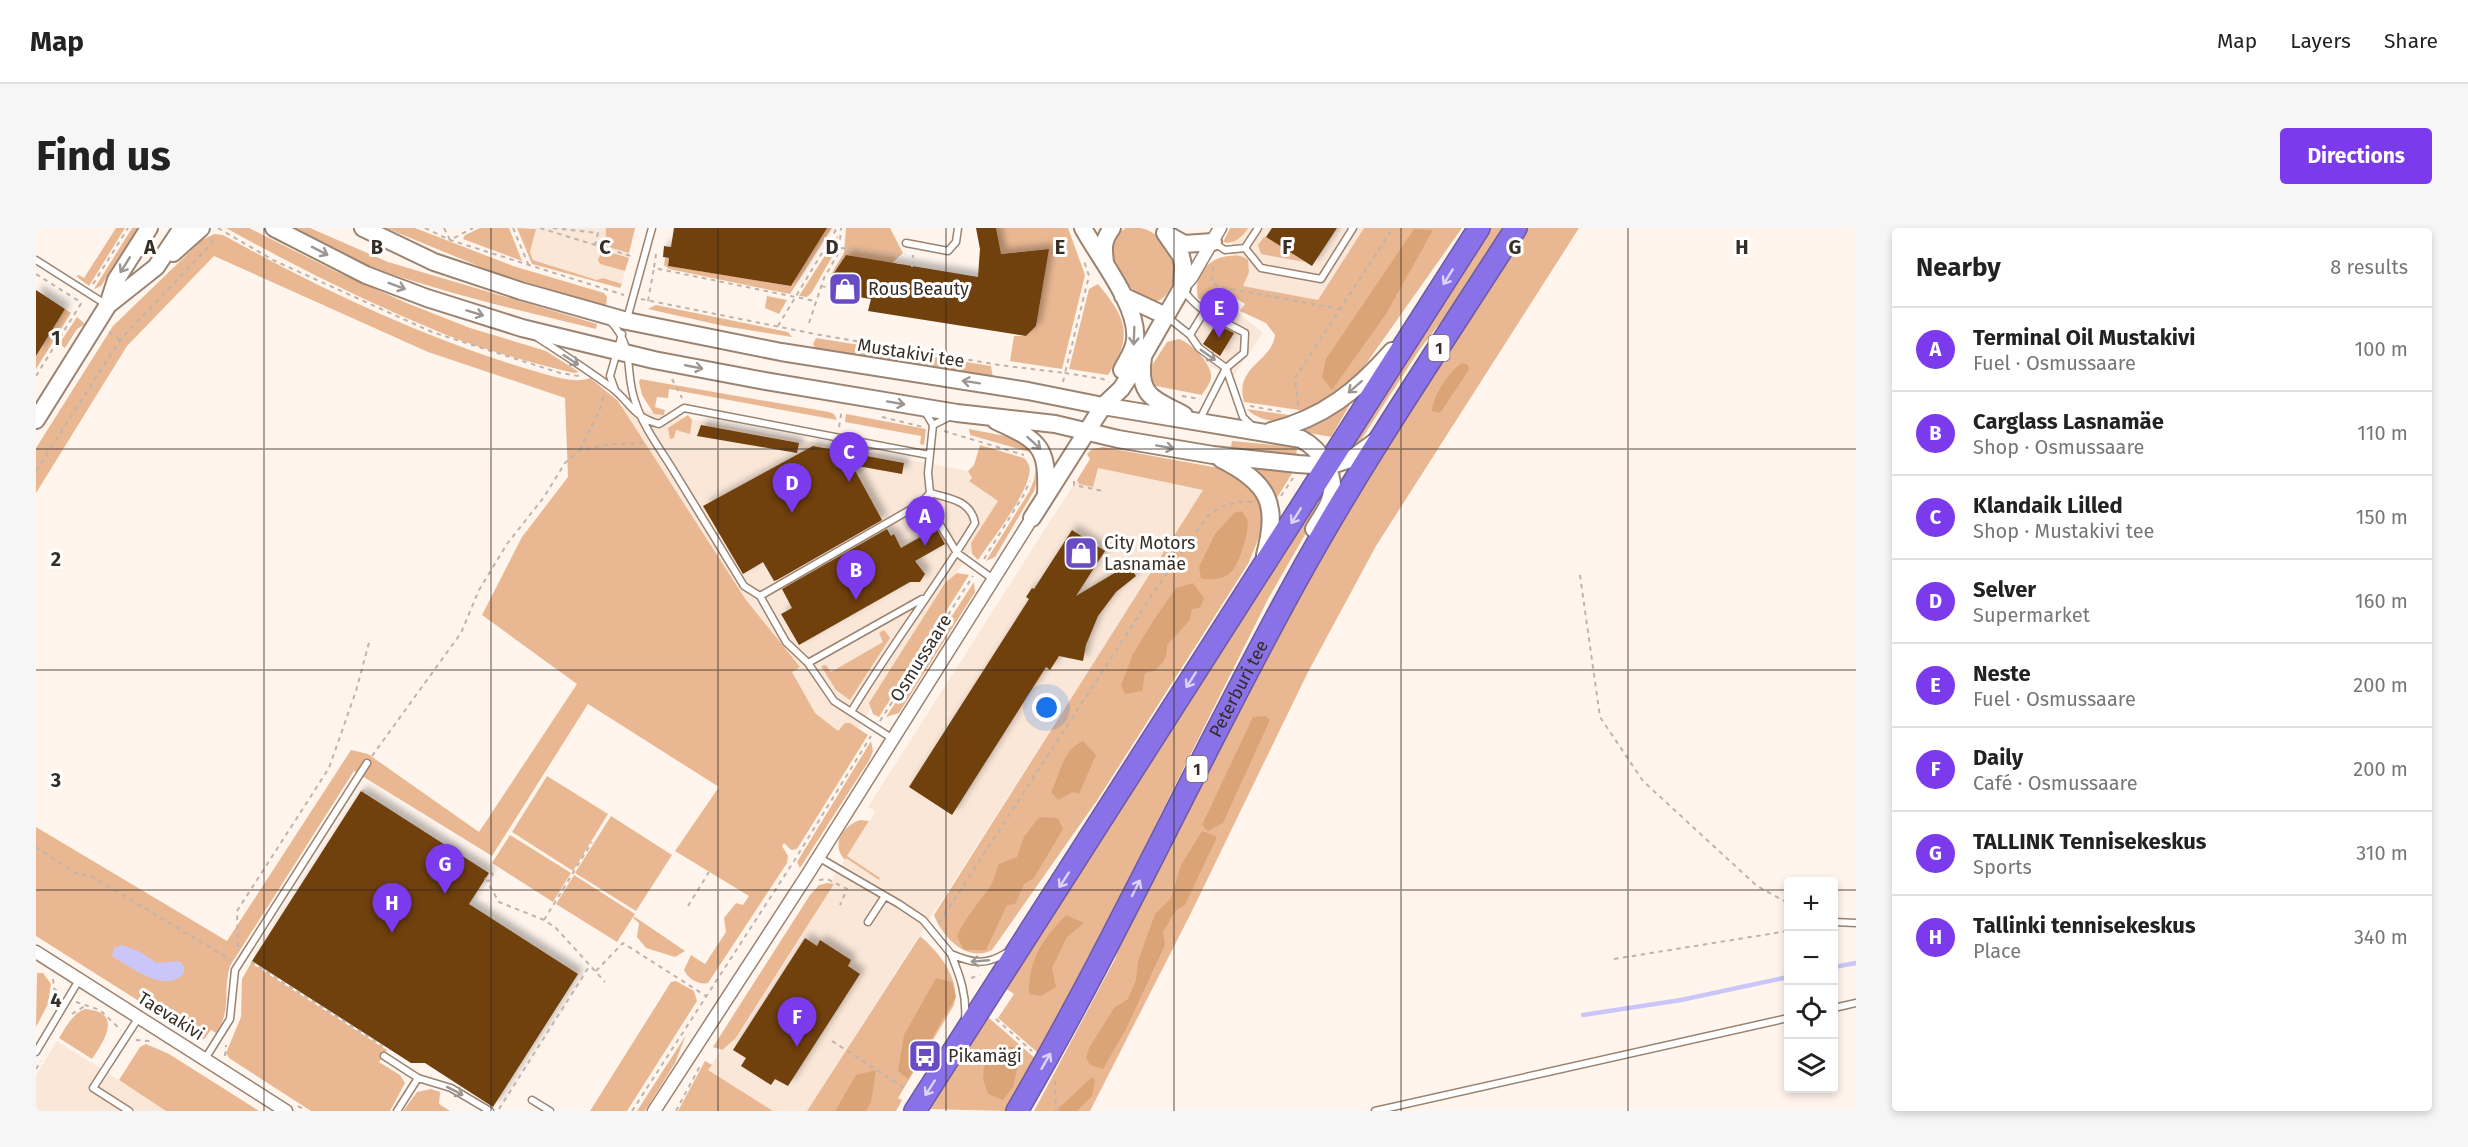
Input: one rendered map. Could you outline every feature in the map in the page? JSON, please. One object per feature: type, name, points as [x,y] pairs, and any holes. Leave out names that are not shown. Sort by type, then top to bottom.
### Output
[{"type":"highway","name":"1","points":[[915,1111],[1479,228]]},
{"type":"highway","name":"Peterburi tee","points":[[1017,1111],[1060,1037],[1232,700],[1296,581],[1386,432],[1516,228]]},
{"type":"main road","points":[[36,420],[108,305],[116,280],[149,228]]},
{"type":"main road","points":[[156,267],[182,228]]},
{"type":"main road","points":[[108,305],[201,228]]},
{"type":"main road","name":"Mustakivi tee","points":[[274,228],[366,274],[427,298],[522,328],[623,340],[781,352],[1060,398],[1103,412],[1133,411],[1266,432],[1301,423],[1329,409],[1379,366],[1425,315]]},
{"type":"main road","name":"Mustakivi tee","points":[[363,228],[434,262],[606,316],[623,340],[654,360],[922,407],[1055,424],[1118,439],[1212,454],[1327,466]]},
{"type":"main road","points":[[1083,228],[1123,296],[1133,318],[1135,341],[1132,351],[1103,412],[1107,429],[1118,439]]},
{"type":"main road","points":[[1106,268],[1103,246],[1112,228]]},
{"type":"main road","points":[[1161,231],[1184,244],[1217,235]]},
{"type":"main road","points":[[1161,231],[1181,256],[1182,288]]},
{"type":"main road","name":"Osmussaare","points":[[1032,518],[1087,430],[1121,389],[1143,356],[1182,288]]},
{"type":"main road","points":[[1123,296],[1166,316]]},
{"type":"main road","points":[[1143,356],[1140,377],[1149,394],[1198,422]]},
{"type":"main road","points":[[1060,398],[1088,397],[1115,384]]},
{"type":"main road","points":[[1055,424],[1103,412]]},
{"type":"main road","points":[[984,415],[1034,441],[1042,452],[1046,467],[1046,496]]},
{"type":"main road","points":[[1232,700],[1262,626],[1331,498],[1331,482],[1327,466],[1308,443],[1266,432]]},
{"type":"main road","name":"Peterburi tee","points":[[1327,466],[1353,458],[1386,432]]},
{"type":"main road","points":[[1074,454],[1087,444],[1118,439]]},
{"type":"main road","points":[[1212,454],[1255,479],[1267,493],[1271,506],[1271,534],[1260,572]]},
{"type":"street","name":"Osmussaare","points":[[1182,288],[1217,235]]},
{"type":"street","name":"Osmussaare","points":[[654,1111],[1032,518]]},
{"type":"street","name":"Taevakivi","points":[[36,952],[286,1111]]},
{"type":"lane","points":[[615,391],[609,376],[623,340],[652,228]]},
{"type":"lane","points":[[906,243],[948,251],[957,242],[958,228]]},
{"type":"lane","points":[[1245,248],[1258,228]]},
{"type":"lane","points":[[1245,248],[1261,268],[1321,279],[1353,228]]},
{"type":"lane","points":[[1217,235],[1225,250],[1245,248]]},
{"type":"lane","points":[[36,260],[108,305]]},
{"type":"lane","points":[[1182,288],[1188,298],[1204,312],[1214,315],[1245,333],[1244,352],[1226,368],[1198,422]]},
{"type":"lane","points":[[1190,334],[1204,312]]},
{"type":"lane","points":[[1166,316],[1190,334],[1199,348],[1226,368],[1242,417],[1251,426],[1266,432]]},
{"type":"lane","points":[[522,328],[615,391],[641,418],[744,586],[760,596],[786,642],[808,663],[834,701],[893,739]]},
{"type":"lane","points":[[623,340],[631,371],[630,386],[641,418]]},
{"type":"lane","points":[[631,371],[639,364],[654,360]]},
{"type":"lane","points":[[922,407],[933,427],[929,454],[930,508],[957,553],[994,579]]},
{"type":"lane","points":[[641,418],[659,424],[684,408],[929,454]]},
{"type":"lane","points":[[933,427],[957,412]]},
{"type":"lane","points":[[760,596],[920,504],[930,493]]},
{"type":"lane","points":[[851,712],[975,523],[973,513],[957,501],[930,493]]},
{"type":"lane","points":[[808,663],[925,597]]},
{"type":"lane","points":[[205,1059],[230,1019],[235,970],[367,763]]},
{"type":"lane","points":[[818,857],[923,920],[951,954],[962,981],[966,1001],[960,1042]]},
{"type":"lane","points":[[868,922],[885,896]]},
{"type":"lane","points":[[951,954],[969,962],[979,963],[1000,957],[1010,951],[1041,915]]},
{"type":"lane","points":[[1838,921],[1856,923]]},
{"type":"lane","points":[[36,1052],[79,980]]},
{"type":"lane","points":[[1838,1007],[1856,1003]]},
{"type":"lane","points":[[129,1111],[93,1088],[139,1017]]},
{"type":"lane","points":[[1375,1111],[1784,1019]]},
{"type":"lane","points":[[384,1056],[417,1078],[451,1088],[490,1111]]},
{"type":"lane","points":[[397,1111],[417,1078]]},
{"type":"lane","points":[[532,1100],[550,1111]]},
{"type":"path","points":[[36,471],[120,340],[211,244],[218,228],[275,261],[432,332],[486,351],[577,377],[586,382]]},
{"type":"path","points":[[425,228],[450,240],[634,298],[778,327],[999,365],[1065,373]]},
{"type":"path","points":[[444,228],[450,240]]},
{"type":"path","points":[[450,240],[473,228]]},
{"type":"path","points":[[513,228],[529,266]]},
{"type":"path","points":[[540,228],[634,257]]},
{"type":"path","points":[[553,228],[598,233],[595,245]]},
{"type":"path","points":[[778,327],[837,228]]},
{"type":"path","points":[[809,323],[821,286],[840,248],[842,228]]},
{"type":"path","points":[[1299,410],[1295,378],[1393,228]]},
{"type":"path","points":[[1217,235],[1212,283],[1220,287],[1340,309]]},
{"type":"path","points":[[840,248],[894,254],[899,258],[898,264]]},
{"type":"path","points":[[648,301],[657,251]]},
{"type":"path","points":[[912,267],[914,256]]},
{"type":"path","points":[[1060,398],[1089,276],[1083,259]]},
{"type":"path","points":[[654,268],[815,301]]},
{"type":"path","points":[[36,274],[82,303]]},
{"type":"path","points":[[821,286],[840,289]]},
{"type":"path","points":[[577,377],[587,370]]},
{"type":"path","points":[[672,380],[688,409]]},
{"type":"path","points":[[367,763],[461,633],[479,591],[507,544],[544,497],[565,464],[580,450],[600,409],[604,393]]},
{"type":"path","points":[[881,417],[933,427],[1011,450],[1032,460],[1042,452]]},
{"type":"path","points":[[580,450],[638,442],[658,445]]},
{"type":"path","points":[[632,1111],[794,861],[1023,496],[1032,477]]},
{"type":"path","points":[[933,932],[1152,595],[1206,518],[1215,509],[1227,504],[1253,502]]},
{"type":"path","points":[[1580,575],[1600,717],[1644,782],[1756,885],[1784,901]]},
{"type":"path","points":[[238,965],[237,911],[329,768],[356,691],[370,639]]},
{"type":"path","points":[[354,784],[493,874],[488,882]]},
{"type":"path","points":[[544,920],[592,842]]},
{"type":"path","points":[[36,847],[75,873],[91,876],[238,965]]},
{"type":"path","points":[[688,906],[709,872]]},
{"type":"path","points":[[485,878],[499,902],[544,920],[556,928],[605,982]]},
{"type":"path","points":[[814,884],[819,880],[828,879],[847,889],[840,905]]},
{"type":"path","points":[[1614,958],[1784,932]]},
{"type":"path","points":[[596,971],[623,943],[706,996]]},
{"type":"path","points":[[244,957],[382,1045],[391,1053],[392,1061]]},
{"type":"path","points":[[498,1111],[590,965]]},
{"type":"path","points":[[968,979],[980,975]]},
{"type":"path","points":[[46,1015],[51,1007],[54,989],[52,977]]},
{"type":"path","points":[[54,989],[69,999],[100,1010],[112,1024],[139,1041],[157,1042]]},
{"type":"path","points":[[1000,1011],[996,1020],[1038,1057]]},
{"type":"path","points":[[832,1041],[906,1089]]},
{"type":"path","points":[[676,1111],[702,1060]]},
{"type":"path","points":[[1056,1111],[1057,1076]]},
{"type":"shaded area","points":[[116,228],[125,228],[89,286],[76,276],[84,278]]},
{"type":"shaded area","points":[[132,228],[138,228],[101,286],[94,289]]},
{"type":"shaded area","points":[[226,228],[249,228],[337,272],[409,304],[470,328],[546,351],[579,372],[574,373],[508,356],[444,334],[333,284]]},
{"type":"shaded area","points":[[290,228],[310,228],[388,262],[597,324],[596,329],[474,299],[385,272],[331,250]]},
{"type":"shaded area","points":[[386,228],[415,228],[513,266],[604,293],[607,297],[606,306],[493,272]]},
{"type":"shaded area","points":[[480,228],[509,228],[522,261],[463,239],[465,235]]},
{"type":"shaded area","points":[[517,228],[536,229],[530,252],[533,260],[597,280],[603,278],[622,284],[620,288],[532,264]]},
{"type":"shaded area","points":[[533,228],[635,228],[622,284],[604,278],[598,280],[533,260],[530,252],[536,229]]},
{"type":"shaded area","points":[[606,228],[635,228],[629,253],[605,246]]},
{"type":"shaded area","points":[[827,228],[832,228],[790,294],[669,269],[664,265],[665,258],[669,258],[668,266],[791,286]]},
{"type":"shaded area","points":[[846,228],[890,228],[903,253],[892,263],[846,255],[831,279],[841,281],[841,284],[830,282],[829,278],[844,253]]},
{"type":"shaded area","points":[[996,228],[1068,228],[1085,275],[1062,369],[1010,361],[1014,336],[1026,336],[1036,326],[1048,249],[999,254]]},
{"type":"shaded area","points":[[1126,228],[1140,228],[1157,236],[1164,242],[1173,258],[1175,276],[1168,292],[1160,300],[1149,300],[1141,296],[1125,281],[1114,262],[1113,242]]},
{"type":"shaded area","points":[[1230,228],[1248,228],[1238,240],[1223,242]]},
{"type":"shaded area","points":[[1248,228],[1364,228],[1318,300],[1215,281],[1230,256],[1233,242],[1242,238]]},
{"type":"shaded area","points":[[1364,228],[1462,228],[1356,378],[1343,391],[1301,415],[1299,410],[1244,402],[1242,390],[1244,380],[1267,352],[1275,335],[1266,323],[1240,311],[1245,304],[1234,297],[1228,304],[1228,295],[1218,293],[1215,302],[1207,304],[1198,298],[1198,282],[1204,269],[1222,257],[1242,256],[1248,260],[1249,272],[1243,286],[1318,300]]},
{"type":"shaded area","points":[[1490,228],[1505,228],[1456,302],[1420,349],[1357,446],[1347,449]]},
{"type":"shaded area","points":[[1526,228],[1579,228],[1376,546],[1308,672],[1191,913],[1090,1111],[1034,1111],[1115,959],[1125,928],[1205,766],[1352,501]]},
{"type":"shaded area","points":[[1414,229],[1433,230],[1386,314],[1332,390],[1322,377],[1326,359]]},
{"type":"shaded area","points":[[214,234],[223,235],[333,292],[446,341],[557,378],[583,380],[590,378],[618,401],[746,600],[800,667],[792,672],[815,713],[838,731],[845,723],[850,723],[868,735],[797,849],[791,850],[784,843],[782,846],[788,856],[787,863],[708,983],[691,979],[684,970],[691,955],[705,964],[726,932],[724,918],[736,903],[743,905],[749,896],[675,851],[719,787],[588,704],[492,856],[354,771],[230,966],[224,1016],[216,1033],[211,1030],[204,1039],[199,1039],[36,936],[36,827],[227,941],[351,750],[368,754],[479,832],[577,684],[482,615],[522,537],[568,477],[565,398],[428,352],[214,256],[127,346],[36,493],[36,448],[113,326],[202,240]]},
{"type":"shaded area","points":[[838,235],[836,250],[812,292],[807,297],[799,296]]},
{"type":"shaded area","points":[[1264,237],[1305,262],[1261,254],[1258,245]]},
{"type":"shaded area","points":[[602,250],[629,258],[625,271],[600,264],[598,260]]},
{"type":"shaded area","points":[[1098,284],[1115,307],[1123,327],[1124,338],[1121,349],[1108,375],[1069,369],[1089,289]]},
{"type":"shaded area","points":[[767,296],[787,300],[779,314],[765,308]]},
{"type":"shaded area","points":[[656,305],[788,332],[792,337],[724,326],[648,309]]},
{"type":"shaded area","points":[[1204,306],[1235,310],[1263,333],[1234,375],[1212,368],[1185,336]]},
{"type":"shaded area","points":[[65,309],[71,313],[36,369],[36,356]]},
{"type":"shaded area","points":[[77,317],[85,324],[77,329],[65,348],[59,344]]},
{"type":"shaded area","points":[[816,338],[991,366],[993,378],[815,348],[813,344]]},
{"type":"shaded area","points":[[1179,339],[1195,349],[1209,367],[1211,378],[1202,395],[1151,385],[1149,370],[1167,342]]},
{"type":"shaded area","points":[[1462,363],[1468,365],[1469,370],[1440,413],[1432,411],[1442,384]]},
{"type":"shaded area","points":[[640,379],[829,412],[834,414],[837,420],[669,389],[668,398],[657,397],[655,407],[665,410],[664,415],[654,414],[642,395]]},
{"type":"shaded area","points":[[1356,394],[1331,437],[1304,432],[1305,424]]},
{"type":"shaded area","points":[[621,406],[968,471],[972,478],[1002,502],[834,766]]},
{"type":"shaded area","points":[[1247,409],[1295,416],[1277,421],[1263,419]]},
{"type":"shaded area","points":[[846,414],[926,429],[924,445],[920,444],[921,436],[845,422]]},
{"type":"shaded area","points":[[688,415],[692,420],[690,434],[676,430],[674,438],[670,439],[668,428]]},
{"type":"shaded area","points":[[969,429],[1020,439],[1033,453],[970,435]]},
{"type":"shaded area","points":[[1232,441],[1297,447],[1296,458],[1231,447]]},
{"type":"shaded area","points":[[980,445],[1024,458],[1030,470],[1026,485],[1015,507],[978,560],[972,554],[971,543],[998,501],[969,481],[972,478],[968,471],[974,465]]},
{"type":"shaded area","points":[[1103,447],[1230,470],[1254,486],[1266,521],[1248,564],[1098,799],[992,950],[974,953],[957,946],[949,939],[934,915],[1203,490],[1098,468],[1093,487],[1079,484],[1077,480],[1090,459],[1087,454],[1092,449]]},
{"type":"shaded area","points":[[1037,462],[1039,475],[1034,491],[995,557],[986,561],[1029,492]]},
{"type":"shaded area","points":[[1247,465],[1293,472],[1275,501]]},
{"type":"shaded area","points":[[1098,468],[1204,490],[807,1111],[773,1111],[708,1070],[873,816],[875,811],[868,807],[1052,518],[1077,480]]},
{"type":"shaded area","points":[[1314,503],[1321,507],[1268,599],[1119,898],[1038,1053],[998,1018],[1014,994],[1005,988]]},
{"type":"shaded area","points":[[1241,511],[1248,523],[1244,545],[1233,570],[1214,579],[1201,578],[1199,567],[1215,534],[1234,513]]},
{"type":"shaded area","points":[[957,573],[969,575],[879,717],[873,714],[869,703],[945,583]]},
{"type":"shaded area","points":[[974,582],[975,592],[899,713],[886,717]]},
{"type":"shaded area","points":[[1193,583],[1204,598],[1200,608],[1192,609],[1190,620],[1167,645],[1162,664],[1155,670],[1145,673],[1142,691],[1125,694],[1121,685],[1133,654],[1153,621],[1176,588]]},
{"type":"shaded area","points":[[884,630],[890,638],[850,700],[836,690],[821,666],[826,665],[831,672],[883,642],[879,633]]},
{"type":"shaded area","points":[[1266,716],[1270,720],[1223,823],[1208,831],[1202,825],[1253,717]]},
{"type":"shaded area","points":[[871,741],[873,751],[870,759],[800,868],[797,862]]},
{"type":"shaded area","points":[[1083,741],[1096,755],[1079,794],[1073,792],[1058,800],[1051,792],[1063,763],[1071,750]]},
{"type":"shaded area","points":[[547,776],[608,814],[573,871],[512,832]]},
{"type":"shaded area","points":[[611,816],[672,855],[636,911],[575,873]]},
{"type":"shaded area","points":[[1039,817],[1058,818],[1063,829],[1034,878],[1024,884],[1015,904],[1007,905],[986,950],[964,950],[957,936],[972,910],[993,882],[999,864],[1017,857],[1024,837]]},
{"type":"shaded area","points":[[860,820],[869,821],[847,856],[880,878],[879,880],[846,858],[845,860],[839,848],[840,836],[848,827]]},
{"type":"shaded area","points":[[1202,831],[1217,837],[1185,905],[1176,910],[1163,932],[1165,945],[1126,1029],[1103,1069],[1090,1065],[1086,1058],[1089,1048],[1114,1008],[1128,999],[1136,980],[1138,961],[1155,914],[1171,898],[1181,865]]},
{"type":"shaded area","points":[[510,835],[571,873],[553,902],[492,863]]},
{"type":"shaded area","points":[[574,875],[635,914],[617,942],[556,904]]},
{"type":"shaded area","points":[[834,884],[735,1039],[722,1050],[713,1047],[810,895],[819,885]]},
{"type":"shaded area","points":[[1066,915],[1084,923],[1067,937],[1052,968],[1056,987],[1041,996],[1029,994],[1031,970],[1038,950]]},
{"type":"shaded area","points":[[635,917],[685,951],[675,957],[646,948],[637,937],[639,923],[633,918]]},
{"type":"shaded area","points":[[920,936],[947,967],[954,986],[954,1005],[898,1098],[902,1100],[896,1111],[807,1111]]},
{"type":"shaded area","points":[[122,945],[140,952],[157,963],[179,961],[184,967],[184,973],[177,979],[168,981],[148,977],[112,956],[114,948]]},
{"type":"shaded area","points":[[251,963],[387,1050],[379,1062],[400,1075],[405,1083],[390,1111],[311,1111],[229,1058],[226,1053],[241,1017],[242,979]]},
{"type":"shaded area","points":[[37,973],[43,973],[51,984],[48,1004],[36,1027]]},
{"type":"shaded area","points":[[936,978],[952,982],[956,997],[908,1079],[898,1071],[904,1035]]},
{"type":"shaded area","points":[[676,981],[694,991],[697,1001],[627,1111],[590,1111],[671,982]]},
{"type":"shaded area","points":[[85,1009],[97,1011],[108,1021],[105,1036],[92,1059],[59,1038],[73,1017]]},
{"type":"shaded area","points":[[988,1017],[1036,1059],[1006,1111],[928,1109]]},
{"type":"shaded area","points":[[686,1035],[675,1063],[645,1111],[637,1111]]},
{"type":"shaded area","points":[[57,1041],[168,1111],[36,1111],[36,1075]]},
{"type":"shaded area","points":[[146,1044],[169,1054],[259,1111],[166,1111],[119,1080],[140,1047]]},
{"type":"shaded area","points":[[1004,1046],[1022,1048],[1013,1087],[1003,1100],[988,1094],[983,1079],[985,1059]]},
{"type":"shaded area","points":[[705,1061],[712,1065],[708,1070],[773,1111],[678,1111]]},
{"type":"shaded area","points":[[876,1070],[871,1102],[866,1111],[835,1111],[856,1075]]},
{"type":"shaded area","points":[[1092,1077],[1095,1081],[1092,1096],[1077,1111],[1059,1111],[1058,1109]]},
{"type":"shaded area","points":[[431,1089],[440,1092],[439,1104],[450,1111],[403,1111],[417,1092]]},
{"type":"building","points":[[674,228],[827,228],[791,286],[668,266],[669,258],[663,257],[664,246],[671,247]]},
{"type":"building","points":[[976,228],[996,228],[1001,254],[1049,249],[1036,326],[1026,336],[868,311],[871,299],[839,294],[841,281],[830,279],[846,255],[978,277],[980,249]]},
{"type":"building","points":[[1272,228],[1337,228],[1312,266],[1266,237]]},
{"type":"building","points":[[36,290],[65,309],[36,356]]},
{"type":"building","points":[[1216,324],[1234,333],[1220,356],[1203,344]]},
{"type":"building","points":[[701,425],[799,443],[797,453],[697,436]]},
{"type":"building","points":[[813,446],[904,463],[902,474],[852,465],[882,520],[777,580],[774,581],[763,562],[743,574],[703,506]]},
{"type":"building","points":[[936,528],[945,544],[915,561],[925,574],[920,582],[910,582],[799,645],[781,614],[792,608],[782,589],[887,529],[891,536],[894,534],[901,548]]},
{"type":"building","points":[[1072,530],[1105,551],[1076,596],[1128,565],[1136,576],[1116,592],[1098,616],[1086,645],[1083,661],[1059,656],[1050,670],[1046,667],[952,815],[909,787],[1029,599],[1026,597],[1032,588],[1034,589]]},
{"type":"building","points":[[361,791],[489,873],[469,904],[578,974],[493,1107],[425,1063],[411,1063],[252,961]]},
{"type":"building","points":[[805,938],[817,946],[820,940],[851,960],[848,966],[860,974],[788,1086],[775,1079],[771,1085],[741,1066],[746,1058],[733,1050]]},
{"type":"waterway","points":[[1838,966],[1856,963]]},
{"type":"waterway","points":[[1583,1015],[1681,1000],[1784,978]]},
{"type":"place","name":"Rous Beauty","points":[[845,289]]},
{"type":"place","name":"Neste","points":[[1219,338]]},
{"type":"place","name":"Klandaik Lilled","points":[[849,482]]},
{"type":"place","name":"Selver","points":[[792,513]]},
{"type":"place","name":"Terminal Oil Mustakivi","points":[[925,546]]},
{"type":"place","name":"City Motors Lasnamäe","points":[[1081,553]]},
{"type":"place","name":"Carglass Lasnamäe","points":[[856,600]]},
{"type":"place","name":"TALLINK Tennisekeskus","points":[[445,894]]},
{"type":"place","name":"Tallinki tennisekeskus","points":[[392,933]]},
{"type":"place","name":"Daily","points":[[797,1047]]},
{"type":"place","name":"Pikamägi","points":[[925,1056]]}]
